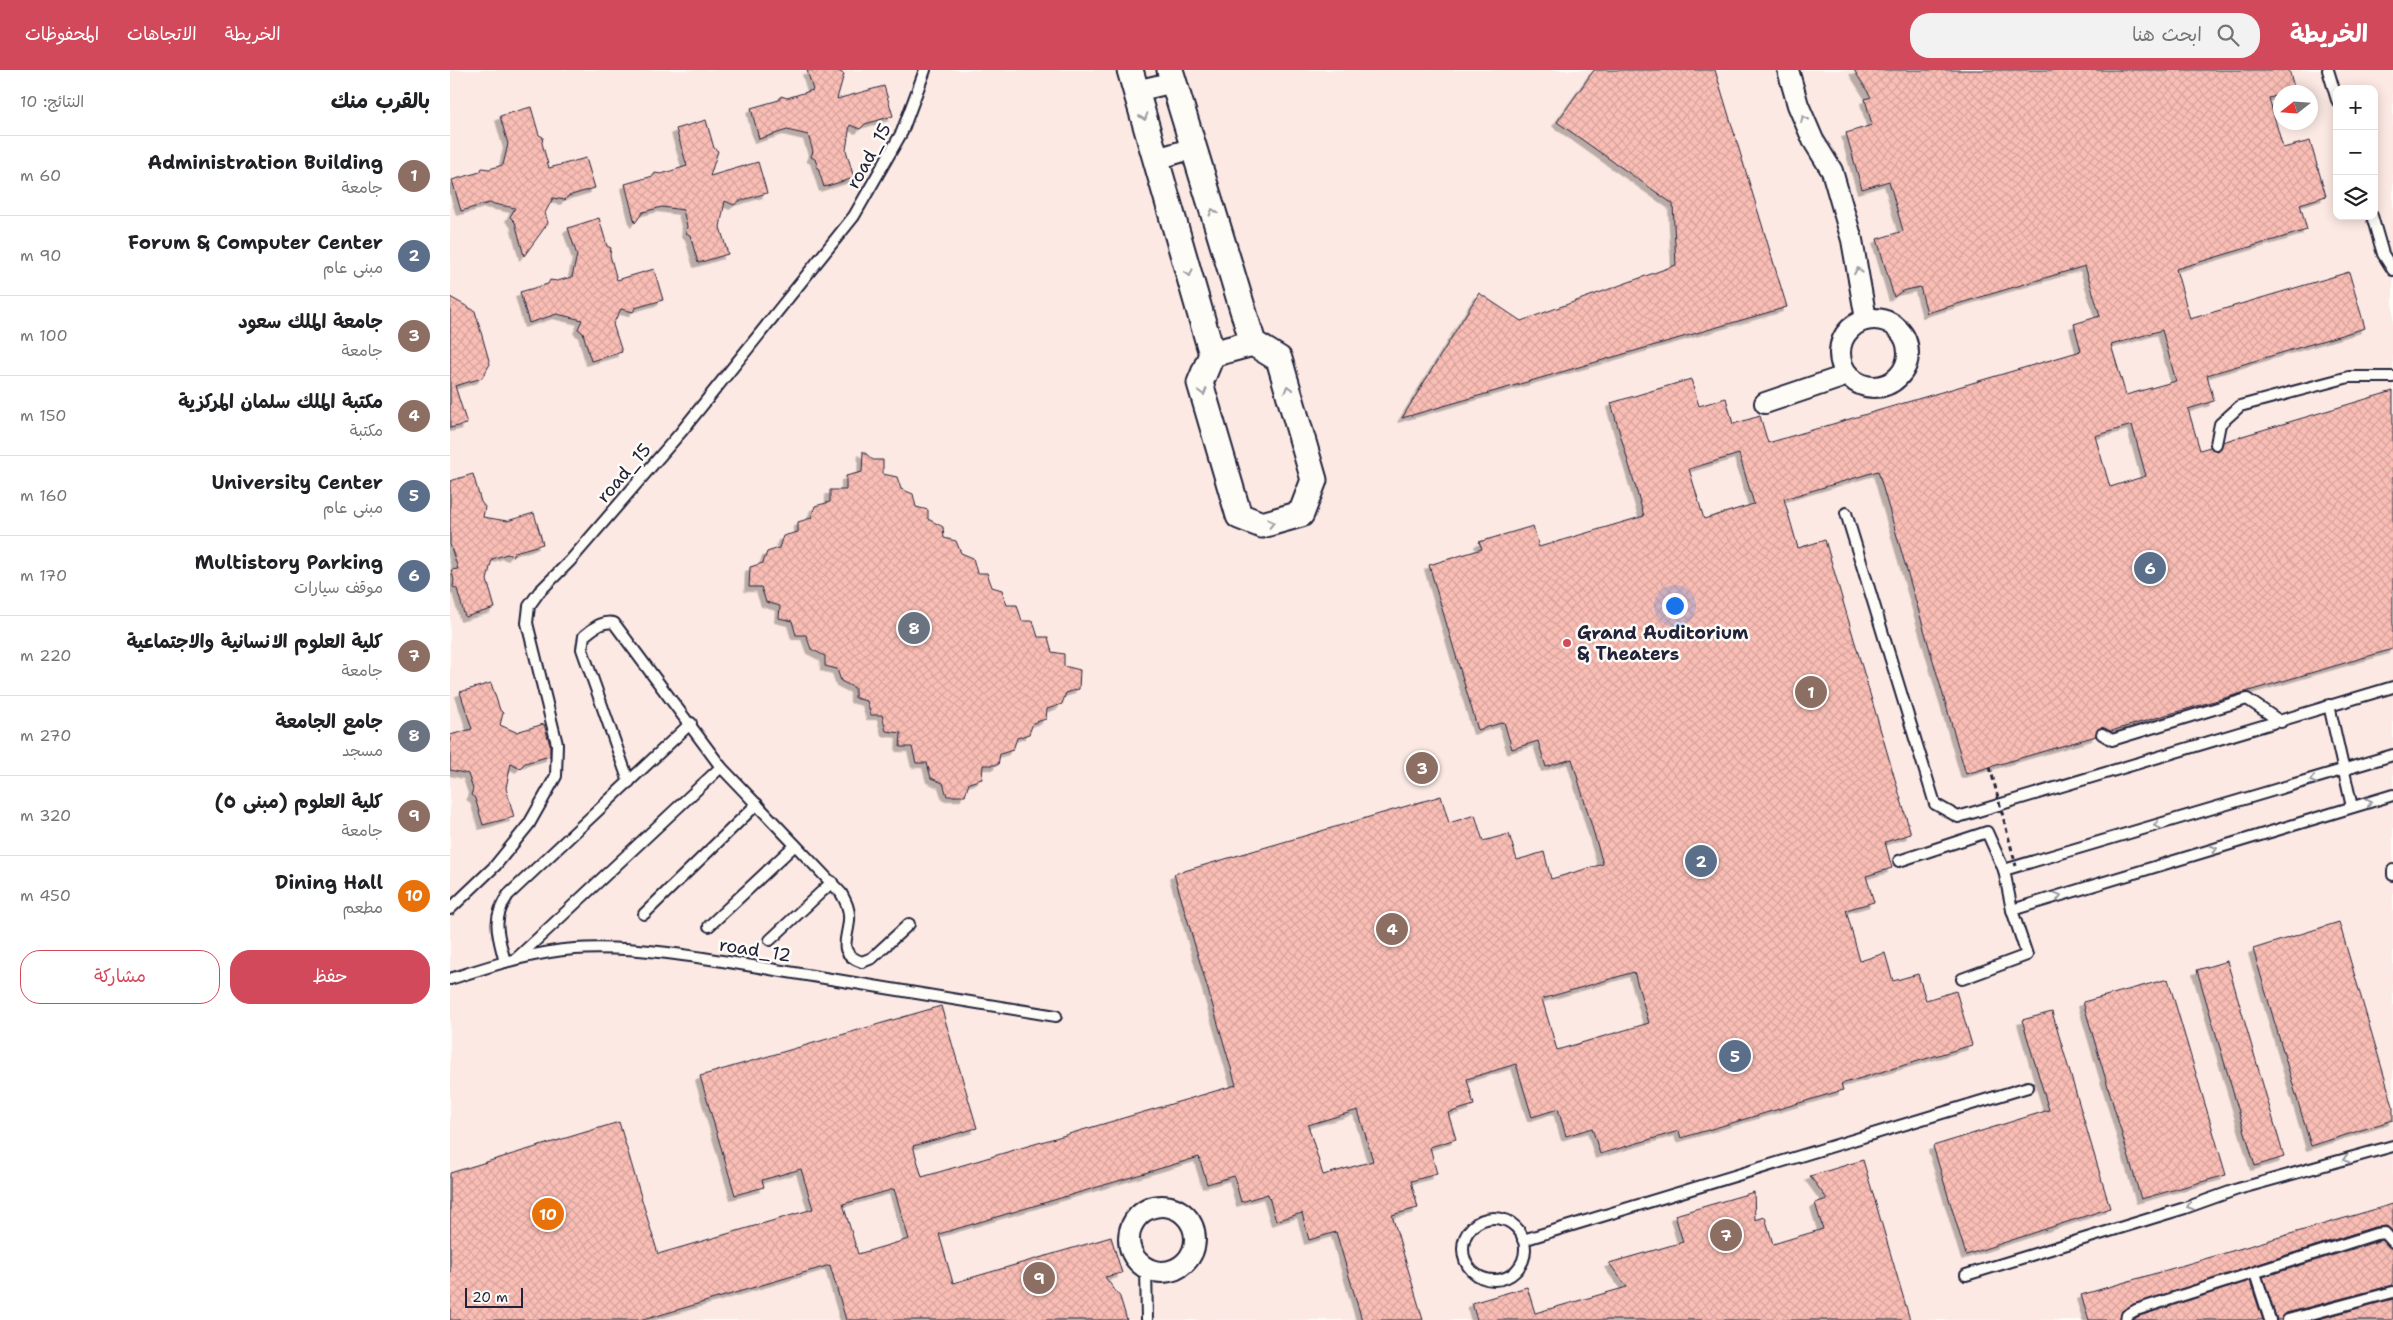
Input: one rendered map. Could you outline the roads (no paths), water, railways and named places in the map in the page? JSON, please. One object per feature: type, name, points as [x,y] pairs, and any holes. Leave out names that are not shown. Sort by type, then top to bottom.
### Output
[{"type":"street","points":[[1788,70],[1798,105],[1813,140],[1832,171],[1852,240],[1866,319]]},
{"type":"street","points":[[1172,76],[1253,343],[1279,359],[1314,480],[1301,514],[1262,525],[1239,516],[1200,383],[1212,354],[1133,81],[1172,76]]},
{"type":"street","points":[[1157,159],[1194,148]]},
{"type":"street","points":[[1866,319],[1878,319],[1889,322],[1904,337],[1908,347],[1905,368],[1898,378],[1890,384],[1880,387],[1867,387],[1856,383],[1848,375],[1842,365],[1839,354],[1841,342],[1855,324],[1866,319]]},
{"type":"street","points":[[1212,354],[1253,343]]},
{"type":"street","points":[[1765,403],[1848,375]]},
{"type":"lane","name":"road_15","points":[[450,909],[495,866],[529,824],[556,776],[557,744],[527,623],[529,606],[539,592],[570,561],[681,432],[854,216],[902,132],[926,70]]},
{"type":"lane","points":[[2328,70],[2333,87]]},
{"type":"lane","points":[[2373,220],[2384,254],[2393,270]]},
{"type":"lane","points":[[2216,444],[2220,424],[2240,406],[2349,377],[2393,377]]},
{"type":"lane","points":[[1846,513],[1935,804],[1958,817],[2393,687]]},
{"type":"lane","points":[[629,782],[582,650],[584,636],[601,623],[614,623],[721,766],[832,882],[848,905],[850,919],[844,943],[846,952],[852,959],[862,962],[872,958],[909,924]]},
{"type":"lane","points":[[2102,734],[2112,740],[2246,699],[2281,722]]},
{"type":"lane","points":[[2329,705],[2352,807]]},
{"type":"lane","points":[[504,962],[497,929],[499,908],[508,895],[691,724]]},
{"type":"lane","points":[[2004,870],[2393,755]]},
{"type":"lane","points":[[516,959],[721,766]]},
{"type":"lane","points":[[2012,910],[2393,795]]},
{"type":"lane","points":[[644,914],[757,804]]},
{"type":"lane","points":[[1899,861],[1987,832],[2004,870],[2012,910],[2026,955],[1962,979]]},
{"type":"lane","points":[[709,926],[795,845]]},
{"type":"lane","points":[[2393,870],[2393,875]]},
{"type":"lane","points":[[770,940],[832,882]]},
{"type":"lane","name":"road_12","points":[[450,979],[504,962],[549,951],[576,949],[671,954],[1056,1016]]},
{"type":"lane","points":[[1523,1240],[2028,1087]]},
{"type":"lane","points":[[1966,1275],[2185,1208],[2238,1189],[2393,1146]]},
{"type":"lane","points":[[1496,1217],[1507,1220],[1516,1227],[1523,1240],[1524,1255],[1521,1264],[1515,1272],[1506,1277],[1488,1279],[1478,1276],[1465,1262],[1464,1240],[1468,1230],[1486,1218],[1496,1217]]},
{"type":"lane","points":[[2126,1320],[2127,1315],[2136,1310],[2376,1234],[2385,1233],[2393,1242]]},
{"type":"lane","points":[[1146,1269],[1147,1320]]},
{"type":"lane","points":[[2255,1273],[2270,1320]]},
{"type":"lane","points":[[2288,1320],[2393,1292]]},
{"type":"place","name":"Multistory Parking","points":[[2150,568]]},
{"type":"place","name":"جامع الجامعة","points":[[914,628]]},
{"type":"place","name":"Grand Auditorium & Theaters","points":[[1567,643]]},
{"type":"place","name":"Administration Building","points":[[1811,692]]},
{"type":"place","name":"جامعة الملك سعود","points":[[1422,768]]},
{"type":"place","name":"Forum & Computer Center","points":[[1701,861]]},
{"type":"place","name":"مكتبة الملك سلمان المركزية","points":[[1392,929]]},
{"type":"place","name":"University Center","points":[[1735,1056]]},
{"type":"place","name":"Dining Hall","points":[[548,1214]]},
{"type":"place","name":"كلية العلوم الانسانية والاجتماعية","points":[[1726,1235]]},
{"type":"place","name":"كلية العلوم (مبنى ٥)","points":[[1039,1278]]}]
